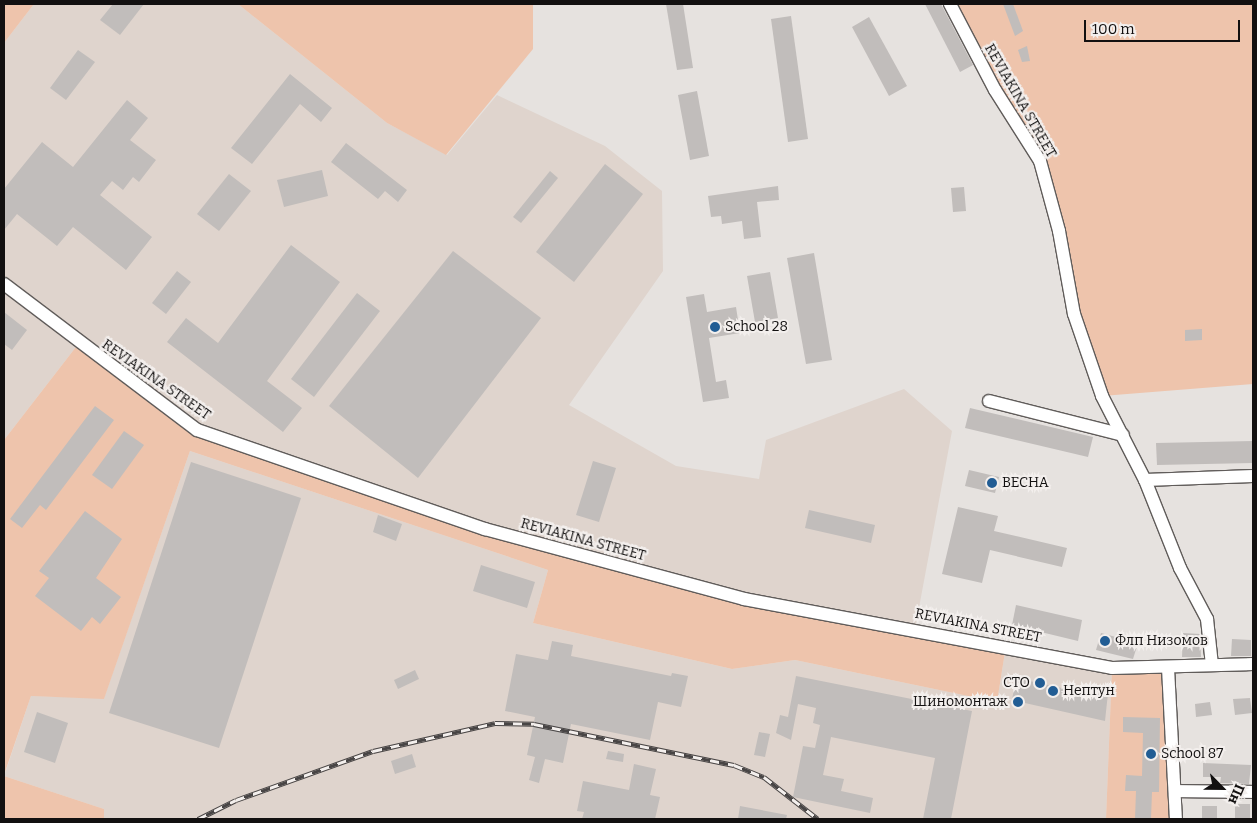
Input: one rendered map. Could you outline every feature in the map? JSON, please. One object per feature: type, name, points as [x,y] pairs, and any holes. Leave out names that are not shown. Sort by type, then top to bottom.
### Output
[{"type":"street","name":"REVIAKINA STREET","points":[[950,4],[995,90],[1040,160],[1059,231],[1074,314],[1102,396],[1146,480],[1180,568],[1207,619],[1212,665]]},
{"type":"street","name":"REVIAKINA STREET","points":[[4,284],[197,430],[485,529],[744,599],[1112,668],[1168,668],[1253,664]]},
{"type":"street","points":[[990,401],[1123,435]]},
{"type":"street","points":[[1146,480],[1253,476]]},
{"type":"street","points":[[1168,668],[1176,819]]},
{"type":"street","points":[[1176,791],[1253,792]]},
{"type":"shaded area","points":[[4,4],[34,4],[4,43]]},
{"type":"shaded area","points":[[34,4],[238,4],[387,123],[447,155],[497,95],[605,146],[662,191],[663,271],[569,405],[676,466],[759,479],[766,440],[904,389],[952,431],[915,629],[744,599],[485,529],[197,430],[79,343],[4,440],[4,43]]},
{"type":"shaded area","points":[[238,4],[533,4],[533,49],[446,155],[387,123]]},
{"type":"shaded area","points":[[950,4],[1253,4],[1253,384],[1102,396],[1040,161]]},
{"type":"shaded area","points":[[79,343],[197,430],[485,529],[744,599],[1006,646],[997,702],[795,660],[732,669],[533,623],[548,570],[190,451],[104,699],[31,696],[4,775],[4,440]]},
{"type":"shaded area","points":[[190,451],[548,570],[533,623],[732,669],[795,660],[997,702],[1006,646],[1112,668],[1106,819],[104,819],[104,809],[4,776],[31,696],[104,698]]},
{"type":"shaded area","points":[[1112,668],[1168,668],[1176,819],[1106,819]]},
{"type":"shaded area","points":[[4,776],[104,809],[104,819],[4,819]]},
{"type":"building","points":[[113,4],[144,4],[120,35],[100,20]]},
{"type":"building","points":[[666,4],[683,4],[693,68],[677,70]]},
{"type":"building","points":[[925,4],[941,4],[973,65],[960,72]]},
{"type":"building","points":[[1003,4],[1013,4],[1023,31],[1015,36]]},
{"type":"building","points":[[791,16],[808,139],[788,142],[771,19]]},
{"type":"building","points":[[869,17],[907,86],[889,96],[852,27]]},
{"type":"building","points":[[1027,46],[1030,61],[1022,62],[1018,50]]},
{"type":"building","points":[[78,50],[95,62],[66,100],[50,88]]},
{"type":"building","points":[[290,74],[332,108],[321,122],[300,104],[252,164],[231,148]]},
{"type":"building","points":[[697,91],[709,156],[690,160],[678,95]]},
{"type":"building","points":[[127,100],[148,118],[130,140],[156,160],[139,182],[133,177],[123,190],[112,181],[100,195],[152,237],[126,270],[73,227],[57,246],[17,214],[4,230],[4,189],[42,142],[73,167]]},
{"type":"building","points":[[346,143],[407,190],[398,202],[385,191],[378,199],[331,162]]},
{"type":"building","points":[[605,164],[643,194],[574,282],[536,252]]},
{"type":"building","points":[[322,170],[328,196],[284,207],[277,180]]},
{"type":"building","points":[[550,171],[558,178],[521,223],[513,217]]},
{"type":"building","points":[[229,174],[251,191],[219,231],[197,214]]},
{"type":"building","points":[[778,186],[779,200],[757,202],[761,237],[744,239],[742,221],[722,224],[721,216],[711,217],[708,196]]},
{"type":"building","points":[[964,187],[966,211],[953,212],[951,188]]},
{"type":"building","points":[[291,245],[340,282],[267,381],[302,408],[283,432],[167,342],[186,318],[218,343]]},
{"type":"building","points":[[453,251],[541,318],[418,478],[329,406]]},
{"type":"building","points":[[814,253],[832,360],[806,364],[787,258]]},
{"type":"building","points":[[177,271],[191,282],[166,314],[152,303]]},
{"type":"building","points":[[770,272],[778,318],[755,322],[747,276]]},
{"type":"building","points":[[357,293],[380,311],[314,397],[291,379]]},
{"type":"building","points":[[704,294],[707,312],[736,307],[740,333],[709,338],[716,382],[726,380],[729,398],[703,402],[686,297]]},
{"type":"building","points":[[4,312],[27,330],[12,350],[4,344]]},
{"type":"building","points":[[1202,329],[1202,340],[1185,341],[1185,330]]},
{"type":"building","points":[[95,406],[114,420],[46,510],[40,505],[22,528],[10,519]]},
{"type":"building","points":[[970,408],[1093,437],[1088,457],[965,428]]},
{"type":"building","points":[[124,431],[144,445],[112,489],[92,475]]},
{"type":"building","points":[[1253,441],[1253,463],[1157,465],[1156,443]]},
{"type":"building","points":[[593,461],[616,468],[599,522],[576,515]]},
{"type":"building","points":[[191,462],[301,498],[219,748],[109,713]]},
{"type":"building","points":[[969,470],[999,477],[995,493],[965,486]]},
{"type":"building","points":[[958,507],[998,516],[994,531],[1067,548],[1062,567],[990,550],[982,583],[942,574]]},
{"type":"building","points":[[809,510],[875,525],[871,543],[805,528]]},
{"type":"building","points":[[85,511],[122,539],[96,578],[121,597],[100,624],[92,617],[81,631],[35,596],[49,578],[39,571]]},
{"type":"building","points":[[378,515],[402,524],[396,541],[373,532]]},
{"type":"building","points":[[481,565],[535,582],[527,608],[473,591]]},
{"type":"building","points":[[1016,605],[1082,620],[1078,641],[1012,625]]},
{"type":"building","points":[[1101,633],[1138,643],[1133,659],[1096,650]]},
{"type":"building","points":[[1183,633],[1200,634],[1201,657],[1182,657]]},
{"type":"building","points":[[1232,639],[1251,640],[1251,656],[1231,656]]},
{"type":"building","points":[[552,641],[573,645],[571,656],[671,676],[672,673],[688,676],[681,707],[658,702],[650,740],[571,724],[563,763],[545,759],[539,783],[529,780],[535,757],[527,755],[535,717],[505,711],[516,654],[548,660]]},
{"type":"building","points":[[415,670],[419,679],[398,689],[394,680]]},
{"type":"building","points":[[796,676],[972,711],[951,819],[923,819],[935,758],[831,737],[823,775],[844,779],[841,791],[873,798],[870,813],[793,797],[803,746],[815,748],[820,725],[813,723],[816,708],[798,704],[791,740],[776,733],[780,715],[788,717]]},
{"type":"building","points":[[1016,678],[1098,696],[1099,691],[1108,693],[1105,721],[1012,700]]},
{"type":"building","points":[[1250,698],[1252,713],[1235,715],[1233,699]]},
{"type":"building","points":[[1210,702],[1212,715],[1196,717],[1195,704]]},
{"type":"building","points":[[37,712],[68,723],[55,763],[24,752]]},
{"type":"building","name":"School 87","points":[[1123,717],[1160,718],[1159,792],[1152,792],[1151,819],[1135,819],[1136,791],[1125,791],[1126,775],[1142,776],[1143,733],[1123,732]]},
{"type":"building","points":[[759,732],[770,734],[765,757],[754,755]]},
{"type":"building","points":[[608,751],[624,754],[623,762],[606,759]]},
{"type":"building","points":[[412,754],[416,767],[395,774],[391,761]]},
{"type":"building","points":[[1203,763],[1251,765],[1249,784],[1220,783],[1221,777],[1203,777]]},
{"type":"building","points":[[634,764],[656,769],[650,795],[660,797],[655,819],[582,819],[584,812],[577,811],[583,781],[629,790]]},
{"type":"building","points":[[1235,804],[1250,804],[1250,819],[1235,819]]},
{"type":"building","points":[[740,806],[787,815],[786,819],[738,819]]},
{"type":"building","points":[[1202,806],[1217,806],[1217,819],[1202,819]]},
{"type":"railway","points":[[198,819],[236,800],[373,751],[495,723],[534,724],[734,765],[764,777],[818,819]]},
{"type":"place","name":"School 28","points":[[715,327]]},
{"type":"place","name":"ВЕСНА","points":[[992,483]]},
{"type":"place","name":"Флп Низомов","points":[[1105,641]]},
{"type":"place","name":"СТО","points":[[1040,683]]},
{"type":"place","name":"Нептун","points":[[1053,691]]},
{"type":"place","name":"Шиномонтаж","points":[[1018,702]]},
{"type":"place","name":"School 87","points":[[1151,754]]}]
